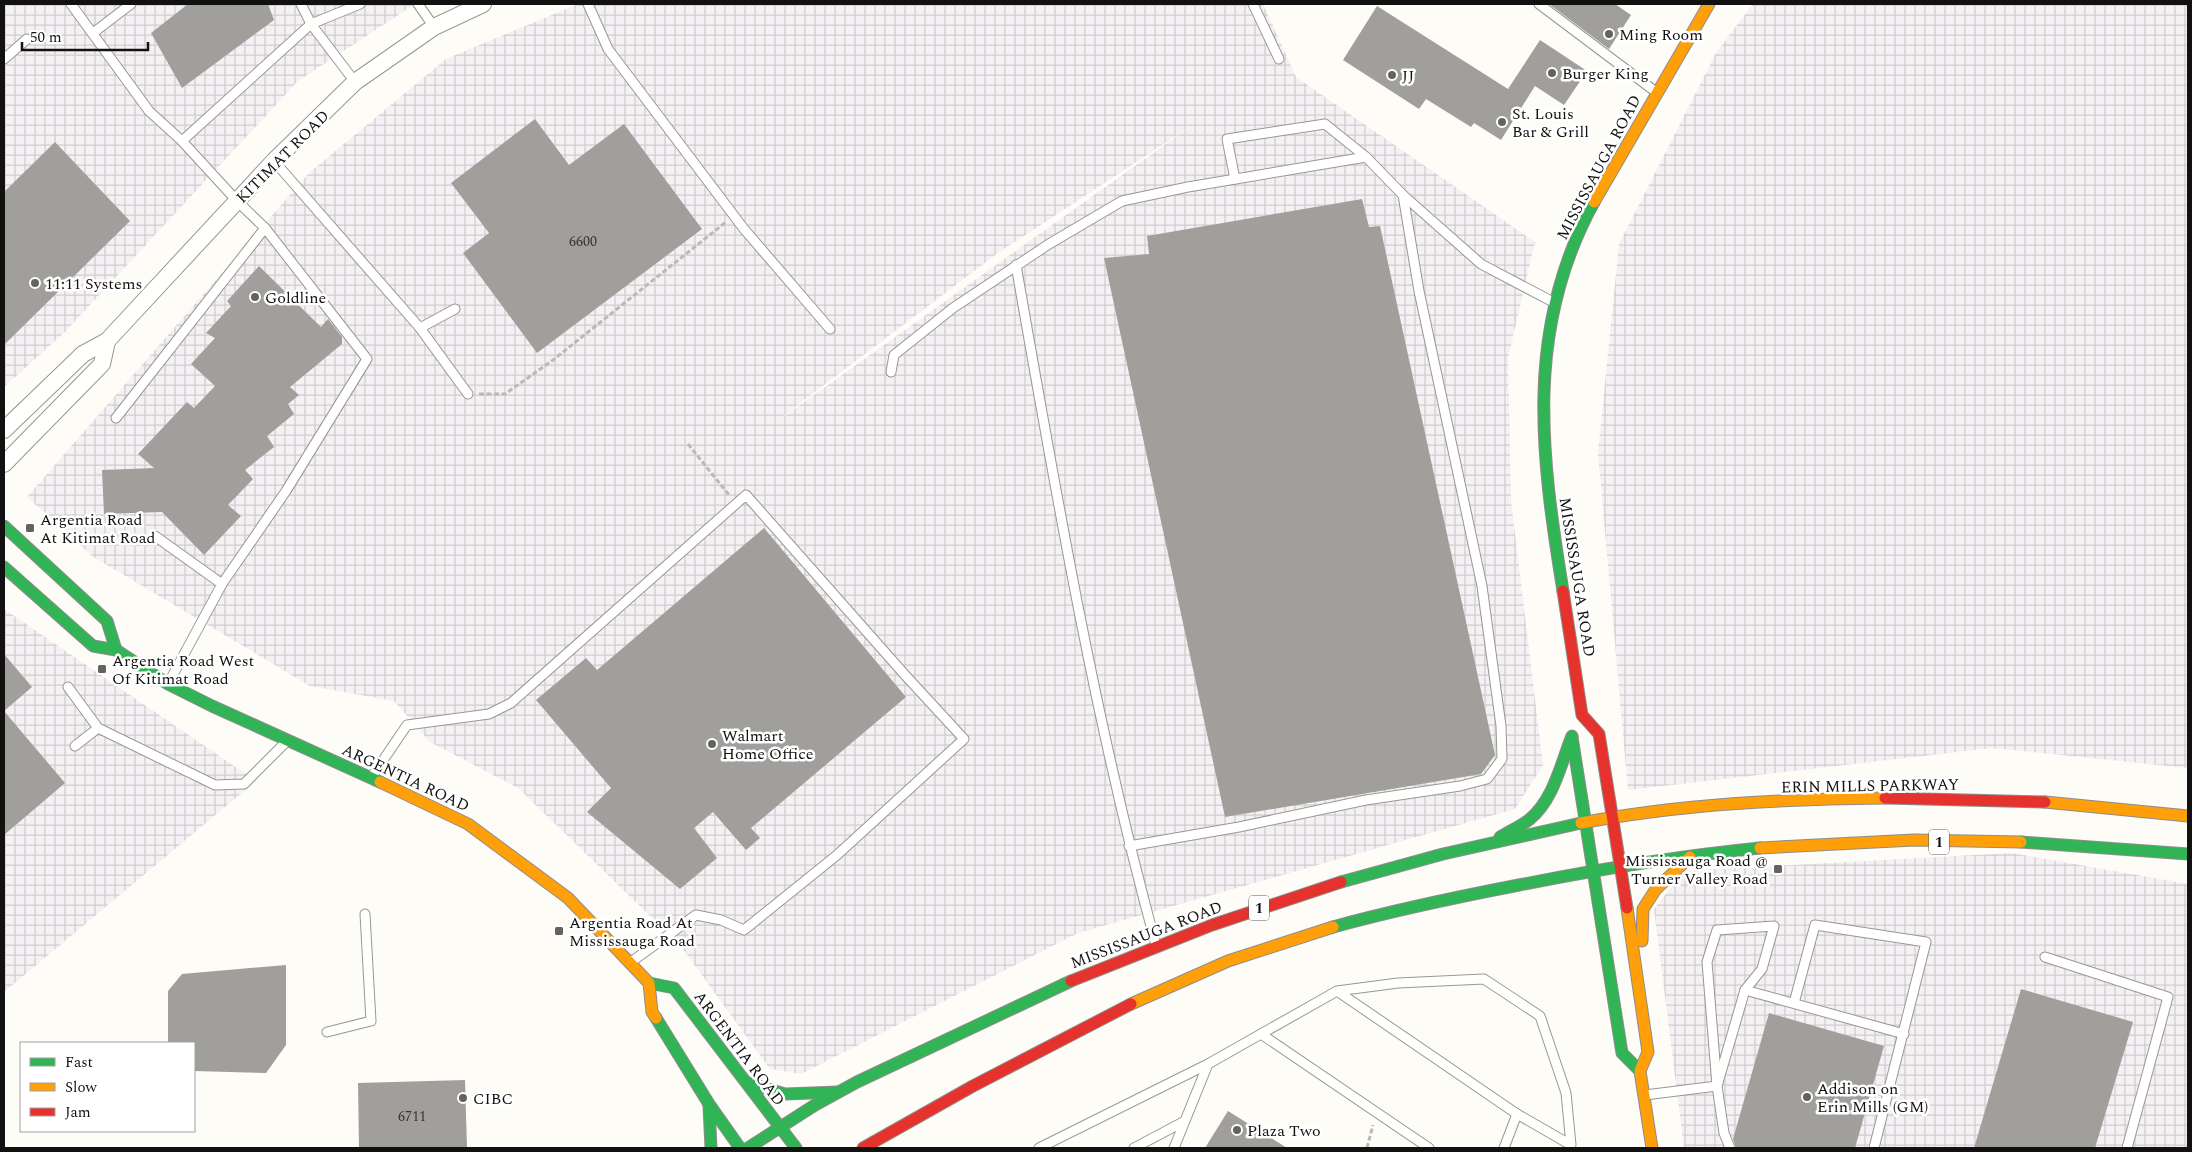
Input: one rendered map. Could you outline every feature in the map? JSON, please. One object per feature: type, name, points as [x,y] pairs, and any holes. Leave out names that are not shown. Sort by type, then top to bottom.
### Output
[{"type":"main road","name":"MISSISSAUGA ROAD","points":[[1582,715],[1551,516],[1544,453],[1544,365],[1555,303],[1578,233],[1656,92],[1709,4]]},
{"type":"main road","points":[[4,526],[106,621],[116,650]]},
{"type":"main road","name":"ARGENTIA ROAD","points":[[4,567],[93,646],[116,650],[168,684],[468,824],[568,898],[649,983],[674,988],[796,1148]]},
{"type":"main road","points":[[1492,842],[1531,818],[1540,806],[1552,789],[1582,715],[1599,734],[1613,818],[1648,1052],[1640,1071],[1652,1148]]},
{"type":"main road","points":[[1572,737],[1622,1053],[1640,1071]]},
{"type":"main road","name":"ERIN MILLS PARKWAY","points":[[1613,818],[1753,803],[1932,797],[2091,806],[2188,816]]},
{"type":"main road","name":"MISSISSAUGA ROAD","points":[[748,1148],[838,1092],[1089,972],[1156,945],[1276,902],[1397,866],[1492,842],[1613,818]]},
{"type":"main road","name":"1","points":[[868,1146],[910,1119],[1113,1012],[1176,982],[1291,940],[1454,897],[1620,866],[1816,844],[2012,841],[2091,845],[2188,854]]},
{"type":"main road","points":[[1639,985],[1643,909],[1656,889],[1690,857]]},
{"type":"main road","points":[[649,983],[652,1012],[709,1104],[740,1148]]},
{"type":"main road","points":[[748,1083],[785,1094],[838,1092]]},
{"type":"main road","points":[[709,1104],[712,1148]]},
{"type":"street","name":"KITIMAT ROAD","points":[[4,430],[83,354],[107,342],[274,161],[355,82],[434,27],[475,5]]},
{"type":"street","name":"KITIMAT ROAD","points":[[4,464],[102,364],[107,342]]},
{"type":"lane","points":[[71,4],[149,111],[182,141],[237,202],[265,228],[367,359],[286,491],[222,584],[168,684]]},
{"type":"lane","points":[[93,34],[131,4]]},
{"type":"lane","points":[[301,4],[311,24],[355,82]]},
{"type":"lane","points":[[182,141],[311,24],[360,4]]},
{"type":"lane","points":[[418,4],[434,27]]},
{"type":"lane","points":[[588,4],[608,49],[734,216],[830,329]]},
{"type":"lane","points":[[1253,4],[1279,58]]},
{"type":"lane","points":[[1539,4],[1656,92]]},
{"type":"lane","points":[[4,59],[27,39]]},
{"type":"lane","points":[[1235,179],[1227,139],[1325,124],[1366,157],[1403,196],[1481,264],[1555,303]]},
{"type":"lane","points":[[891,372],[894,355],[953,308],[1016,265],[1122,201],[1235,179],[1366,157]]},
{"type":"lane","points":[[274,161],[420,328],[468,394]]},
{"type":"lane","points":[[1130,846],[1239,827],[1366,800],[1460,786],[1487,779],[1502,760],[1501,726],[1482,586],[1419,291],[1403,196]]},
{"type":"lane","points":[[116,418],[265,228]]},
{"type":"lane","points":[[1016,265],[1077,600],[1130,846],[1156,945]]},
{"type":"lane","points":[[420,328],[455,309]]},
{"type":"lane","points":[[371,778],[407,725],[489,714],[510,703],[746,495],[964,739],[837,854],[744,930],[721,920],[696,915],[631,962]]},
{"type":"lane","points":[[155,536],[222,584]]},
{"type":"lane","points":[[68,687],[98,728],[215,785],[244,784],[287,741]]},
{"type":"lane","points":[[75,746],[98,728]]},
{"type":"lane","points":[[327,1032],[371,1021],[365,914]]},
{"type":"lane","points":[[1794,1003],[1815,925],[1926,942],[1874,1148]]},
{"type":"lane","points":[[1717,1086],[1745,990],[1762,969],[1774,926],[1717,930],[1708,962],[1717,1086],[1724,1133],[1730,1148]]},
{"type":"lane","points":[[2045,957],[2168,997],[2127,1148]]},
{"type":"lane","points":[[1039,1148],[1208,1064],[1337,991],[1398,983],[1484,979],[1540,1016],[1566,1093],[1571,1146],[1517,1114],[1337,991]]},
{"type":"lane","points":[[1745,990],[1904,1034]]},
{"type":"lane","points":[[1261,1034],[1376,1114],[1429,1148]]},
{"type":"lane","points":[[1174,1148],[1208,1064]]},
{"type":"lane","points":[[1643,1095],[1717,1086]]},
{"type":"lane","points":[[1504,1148],[1517,1114]]},
{"type":"lane","points":[[1134,1148],[1184,1122]]},
{"type":"path","points":[[468,394],[505,394],[553,360],[734,216]]},
{"type":"path","points":[[688,444],[736,503]]},
{"type":"path","points":[[1367,1148],[1376,1114]]},
{"type":"shaded area","points":[[4,4],[415,4],[298,81],[64,333],[4,387]]},
{"type":"shaded area","points":[[578,4],[1263,4],[1296,77],[1535,242],[1508,358],[1511,501],[1543,765],[1515,809],[1078,933],[801,1074],[770,1069],[680,945],[518,788],[430,742],[394,701],[310,686],[92,556],[27,497],[309,173],[446,59]],"holes":[[[1188,128],[783,417],[998,253]]]},
{"type":"shaded area","points":[[1753,4],[2188,4],[2188,768],[1992,748],[1628,790],[1598,453],[1619,244],[1716,53]]},
{"type":"shaded area","points":[[4,609],[256,781],[4,992]]},
{"type":"shaded area","points":[[2012,853],[2188,884],[2188,1148],[1684,1148],[1654,909],[1684,871]]},
{"type":"building","points":[[188,4],[268,4],[274,20],[182,88],[151,33]]},
{"type":"building","points":[[1549,4],[1615,4],[1631,15],[1609,49]]},
{"type":"building","points":[[1377,6],[1508,89],[1540,40],[1587,71],[1564,105],[1535,86],[1501,140],[1474,123],[1471,127],[1426,99],[1419,109],[1343,60]]},
{"type":"building","points":[[535,119],[569,165],[624,124],[702,229],[537,353],[463,253],[489,233],[451,183]]},
{"type":"building","name":"11:11 Systems","points":[[55,142],[130,221],[4,345],[4,192]]},
{"type":"building","points":[[1362,199],[1369,227],[1380,226],[1495,755],[1481,774],[1225,817],[1104,258],[1149,254],[1147,236]]},
{"type":"building","points":[[259,266],[321,327],[328,319],[342,337],[342,344],[290,387],[299,395],[288,404],[294,414],[267,436],[274,447],[245,470],[253,479],[228,505],[241,516],[204,555],[162,512],[104,514],[102,470],[154,468],[138,454],[187,402],[194,408],[215,386],[191,364],[215,338],[206,333],[231,306],[227,301]]},
{"type":"building","name":"Walmart Home Office","points":[[764,528],[906,697],[751,828],[760,838],[746,850],[713,812],[694,828],[717,858],[680,889],[587,812],[611,788],[536,700],[586,658],[597,670]]},
{"type":"building","points":[[4,654],[32,687],[4,711]]},
{"type":"building","points":[[4,711],[65,783],[4,835]]},
{"type":"building","points":[[286,965],[286,1045],[266,1073],[195,1071],[195,1042],[168,1042],[168,991],[182,974]]},
{"type":"building","points":[[2021,989],[2133,1022],[2095,1148],[1974,1148]]},
{"type":"building","name":"Addison on Erin Mills (GM)","points":[[1769,1013],[1884,1046],[1855,1148],[1736,1148],[1733,1139]]},
{"type":"building","points":[[465,1080],[467,1148],[359,1148],[358,1083]]},
{"type":"building","name":"Plaza Two","points":[[1228,1111],[1287,1148],[1205,1148]]},
{"type":"traffic: fast","points":[[1563,591],[1549,491],[1544,393],[1548,345],[1557,297],[1572,250],[1594,202]]},
{"type":"traffic: fast","points":[[4,526],[107,621],[116,650]]},
{"type":"traffic: fast","points":[[4,567],[93,646],[116,650],[168,684],[212,706],[380,782]]},
{"type":"traffic: fast","points":[[1500,837],[1530,819],[1538,811],[1556,780],[1572,736]]},
{"type":"traffic: fast","points":[[1572,737],[1622,1053],[1640,1071]]},
{"type":"traffic: fast","points":[[1341,882],[1443,854],[1581,823]]},
{"type":"traffic: fast","points":[[2021,842],[2188,854]]},
{"type":"traffic: fast","points":[[1333,927],[1426,904],[1549,879],[1670,859],[1760,848]]},
{"type":"traffic: fast","points":[[748,1148],[815,1105],[857,1082],[1071,981]]},
{"type":"traffic: fast","points":[[649,983],[674,988],[796,1148]]},
{"type":"traffic: fast","points":[[656,1018],[709,1104],[740,1148]]},
{"type":"traffic: fast","points":[[748,1083],[785,1094],[838,1092]]},
{"type":"traffic: fast","points":[[709,1106],[711,1148]]},
{"type":"traffic: slow","points":[[1594,202],[1709,4]]},
{"type":"traffic: slow","points":[[380,782],[468,824],[568,898],[649,983],[652,1012],[656,1018]]},
{"type":"traffic: slow","points":[[1581,823],[1695,807],[1809,800],[1885,798]]},
{"type":"traffic: slow","points":[[2045,802],[2188,816]]},
{"type":"traffic: slow","points":[[1760,848],[1914,840],[2021,842]]},
{"type":"traffic: slow","points":[[1642,941],[1643,909],[1656,889],[1690,857]]},
{"type":"traffic: slow","points":[[1627,908],[1648,1052],[1640,1071],[1652,1148]]},
{"type":"traffic: slow","points":[[1131,1004],[1228,961],[1333,927]]},
{"type":"traffic: jam","points":[[1563,591],[1582,715],[1599,734],[1627,908]]},
{"type":"traffic: jam","points":[[1885,798],[2045,802]]},
{"type":"traffic: jam","points":[[1071,981],[1212,925],[1341,882]]},
{"type":"traffic: jam","points":[[863,1148],[973,1086],[1131,1004]]},
{"type":"place","name":"Ming Room","points":[[1609,34]]},
{"type":"place","name":"Burger King","points":[[1552,73]]},
{"type":"place","name":"JJ","points":[[1392,75]]},
{"type":"place","name":"St. Louis Bar & Grill","points":[[1502,122]]},
{"type":"place","name":"11:11 Systems","points":[[35,283]]},
{"type":"place","name":"Goldline","points":[[255,297]]},
{"type":"place","name":"Argentia Road At Kitimat Road","points":[[30,528]]},
{"type":"place","name":"Argentia Road West Of Kitimat Road","points":[[102,669]]},
{"type":"place","name":"Walmart Home Office","points":[[712,744]]},
{"type":"place","name":"Mississauga Road @ Turner Valley Road","points":[[1778,869]]},
{"type":"place","name":"Argentia Road At Mississauga Road","points":[[559,931]]},
{"type":"place","name":"Addison on Erin Mills (GM)","points":[[1807,1097]]},
{"type":"place","name":"CIBC","points":[[463,1098]]},
{"type":"place","name":"Plaza Two","points":[[1237,1130]]}]
